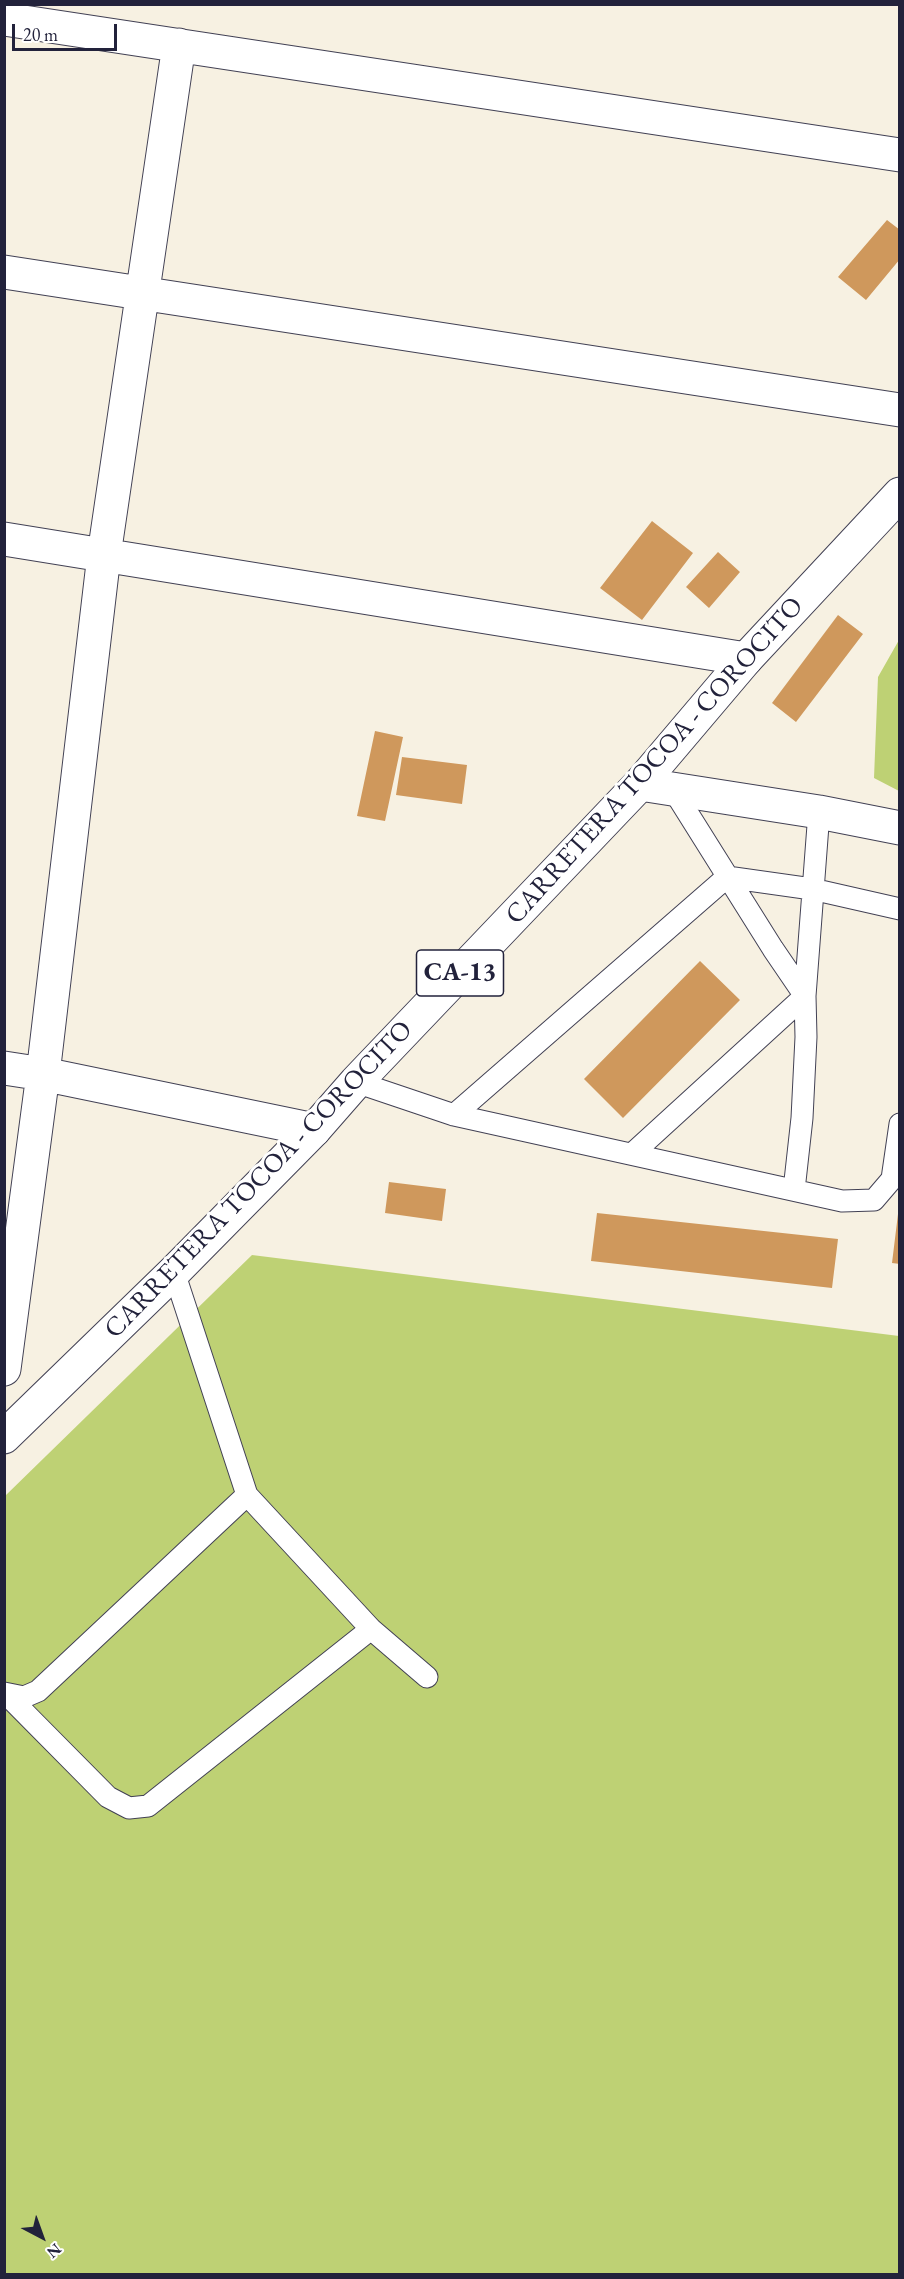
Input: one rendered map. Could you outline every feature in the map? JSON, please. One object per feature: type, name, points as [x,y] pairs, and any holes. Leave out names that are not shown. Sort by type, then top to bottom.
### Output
[{"type":"street","points":[[4,19],[900,155]]},
{"type":"street","points":[[4,1370],[43,1074],[104,555],[179,45]]},
{"type":"street","points":[[4,272],[900,410]]},
{"type":"street","name":"CARRETERA TOCOA - COROCITO","points":[[4,1437],[174,1272],[314,1130],[356,1082],[640,784],[746,659],[900,494]]},
{"type":"street","points":[[4,539],[746,659]]},
{"type":"street","points":[[640,784],[819,812],[900,828]]},
{"type":"street","points":[[4,1068],[314,1130]]},
{"type":"lane","points":[[672,788],[805,996]]},
{"type":"lane","points":[[794,1190],[802,1118],[806,1037],[805,996],[819,812]]},
{"type":"lane","points":[[454,1115],[727,877],[812,890],[900,909]]},
{"type":"lane","points":[[632,1154],[805,996]]},
{"type":"lane","points":[[356,1082],[454,1115],[842,1201],[874,1200],[892,1179],[900,1124]]},
{"type":"lane","points":[[174,1272],[247,1495],[371,1629],[427,1677]]},
{"type":"lane","points":[[6,1694],[24,1697],[38,1691],[247,1495]]},
{"type":"lane","points":[[6,1694],[108,1797],[129,1808],[148,1806],[371,1629]]},
{"type":"green space","points":[[899,640],[899,791],[874,778],[878,677]]},
{"type":"green space","points":[[252,1255],[899,1336],[899,2274],[5,2274],[5,1496]]},
{"type":"building","points":[[887,220],[900,230],[900,259],[866,300],[838,277]]},
{"type":"building","points":[[652,521],[693,553],[642,620],[600,588]]},
{"type":"building","points":[[718,552],[740,572],[709,608],[686,587]]},
{"type":"building","points":[[838,615],[863,634],[796,722],[772,703]]},
{"type":"building","points":[[375,731],[403,737],[385,821],[357,816]]},
{"type":"building","points":[[402,757],[467,765],[462,804],[396,795]]},
{"type":"building","points":[[700,961],[740,1000],[623,1118],[584,1079]]},
{"type":"building","points":[[389,1182],[446,1189],[442,1221],[385,1213]]},
{"type":"building","points":[[597,1213],[838,1239],[832,1288],[591,1261]]},
{"type":"building","points":[[898,1214],[900,1214],[900,1264],[892,1263]]}]
